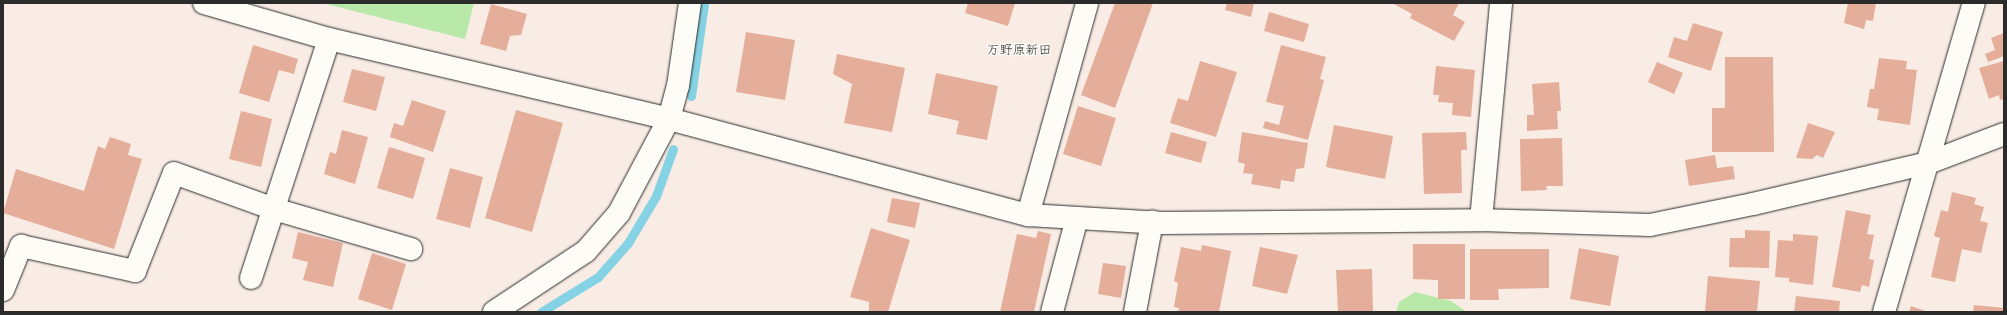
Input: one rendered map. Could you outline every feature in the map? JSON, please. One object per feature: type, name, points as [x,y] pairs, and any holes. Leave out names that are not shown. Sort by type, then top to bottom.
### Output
[{"type":"street","points":[[204,3],[329,39],[669,119],[1028,215],[1152,222],[1481,220],[1650,225],[1753,204],[1928,163],[2004,134]]},
{"type":"street","points":[[494,312],[586,251],[619,213],[669,119],[678,86],[690,3]]},
{"type":"street","points":[[1028,215],[1088,3]]},
{"type":"street","points":[[1481,220],[1501,3]]},
{"type":"street","points":[[1884,312],[1928,163],[1968,5]]},
{"type":"street","points":[[251,278],[329,39]]},
{"type":"street","points":[[3,290],[21,246],[135,271],[174,173],[274,209],[411,248]]},
{"type":"street","points":[[1052,312],[1077,218]]},
{"type":"street","points":[[1134,312],[1152,222]]},
{"type":"green space","points":[[322,3],[474,3],[465,39]]},
{"type":"green space","points":[[1415,292],[1451,301],[1467,312],[1396,312],[1399,302]]},
{"type":"building","points":[[968,3],[1015,3],[1008,26],[965,13]]},
{"type":"building","points":[[1115,3],[1153,3],[1115,108],[1081,95]]},
{"type":"building","points":[[1227,3],[1254,3],[1251,17],[1225,10]]},
{"type":"building","points":[[1459,3],[1453,15],[1465,22],[1454,41],[1410,18],[1412,14],[1394,4]]},
{"type":"building","points":[[1848,3],[1876,3],[1873,21],[1866,20],[1864,29],[1844,23]]},
{"type":"building","points":[[491,4],[527,14],[521,35],[510,36],[506,51],[480,44]]},
{"type":"building","points":[[1269,12],[1309,24],[1304,42],[1264,31]]},
{"type":"building","points":[[1693,23],[1723,32],[1711,71],[1668,57],[1674,37],[1687,41]]},
{"type":"building","points":[[746,32],[795,40],[785,100],[736,92]]},
{"type":"building","points":[[2004,33],[2004,56],[1988,62],[1985,54],[1995,50],[1991,38]]},
{"type":"building","points":[[253,45],[298,59],[294,74],[279,70],[269,102],[239,93]]},
{"type":"building","points":[[1281,45],[1326,57],[1320,79],[1324,80],[1308,140],[1263,128],[1265,121],[1279,125],[1284,106],[1266,102]]},
{"type":"building","points":[[837,54],[905,68],[892,132],[844,123],[852,84],[833,74]]},
{"type":"building","points":[[1725,57],[1773,57],[1774,152],[1712,152],[1712,108],[1725,108]]},
{"type":"building","points":[[1879,58],[1907,61],[1906,69],[1917,70],[1910,125],[1877,120],[1879,109],[1867,107],[1870,89],[1874,89]]},
{"type":"building","points":[[1200,61],[1237,72],[1216,137],[1170,123],[1178,98],[1188,101]]},
{"type":"building","points":[[2004,61],[2004,99],[2000,100],[1999,95],[1989,99],[1979,68]]},
{"type":"building","points":[[1657,62],[1683,73],[1674,94],[1648,82]]},
{"type":"building","points":[[1436,66],[1475,70],[1471,117],[1452,115],[1453,103],[1438,102],[1439,95],[1433,95]]},
{"type":"building","points":[[352,69],[385,77],[376,111],[343,102]]},
{"type":"building","points":[[936,73],[998,86],[987,140],[956,134],[959,121],[928,114]]},
{"type":"building","points":[[1559,82],[1561,111],[1557,111],[1558,129],[1527,131],[1527,115],[1534,115],[1532,84]]},
{"type":"building","points":[[412,100],[446,111],[433,152],[390,137],[394,123],[403,126]]},
{"type":"building","points":[[1078,106],[1116,118],[1101,166],[1063,154]]},
{"type":"building","points":[[516,110],[563,123],[532,232],[485,218]]},
{"type":"building","points":[[241,111],[272,119],[261,167],[229,159]]},
{"type":"building","points":[[1808,123],[1835,132],[1823,158],[1817,155],[1812,159],[1796,158]]},
{"type":"building","points":[[1334,125],[1393,136],[1385,179],[1326,167]]},
{"type":"building","points":[[342,130],[368,137],[355,184],[324,174],[330,152],[336,154]]},
{"type":"building","points":[[1171,132],[1207,142],[1201,163],[1165,153]]},
{"type":"building","points":[[1242,132],[1308,143],[1304,168],[1296,169],[1294,182],[1281,180],[1280,189],[1251,184],[1253,174],[1243,173],[1245,164],[1238,162]]},
{"type":"building","points":[[1466,132],[1467,150],[1461,150],[1462,193],[1424,194],[1422,133]]},
{"type":"building","points":[[110,137],[131,144],[128,155],[142,159],[114,249],[3,213],[16,169],[84,191],[98,146],[105,149]]},
{"type":"building","points":[[1562,138],[1563,186],[1546,186],[1547,190],[1521,191],[1520,139]]},
{"type":"building","points":[[389,147],[425,158],[413,199],[377,188]]},
{"type":"building","points":[[1715,155],[1717,168],[1733,166],[1735,179],[1689,186],[1685,160]]},
{"type":"building","points":[[450,168],[483,177],[470,228],[436,219]]},
{"type":"building","points":[[1952,192],[1976,198],[1974,204],[1984,207],[1980,221],[1988,223],[1981,253],[1962,249],[1955,282],[1931,277],[1940,238],[1934,236],[1941,210],[1948,212]]},
{"type":"building","points":[[892,198],[920,203],[915,228],[887,222]]},
{"type":"building","points":[[1846,210],[1871,215],[1867,234],[1874,235],[1869,259],[1874,260],[1869,287],[1862,285],[1860,292],[1832,287]]},
{"type":"building","points":[[871,228],[910,240],[888,312],[869,311],[869,302],[850,297]]},
{"type":"building","points":[[1745,230],[1770,231],[1769,268],[1729,267],[1730,238],[1745,238]]},
{"type":"building","points":[[1038,231],[1051,234],[1034,312],[1000,312],[1017,234],[1036,238]]},
{"type":"building","points":[[298,232],[343,243],[333,287],[303,280],[308,262],[292,258]]},
{"type":"building","points":[[1793,234],[1818,236],[1813,285],[1789,282],[1789,278],[1775,277],[1778,240],[1793,241]]},
{"type":"building","points":[[1413,244],[1465,244],[1465,299],[1438,299],[1438,280],[1413,279]]},
{"type":"building","points":[[1202,245],[1231,251],[1219,312],[1178,312],[1179,308],[1174,307],[1178,283],[1174,281],[1181,247],[1201,251]]},
{"type":"building","points":[[1260,247],[1298,255],[1287,294],[1252,286]]},
{"type":"building","points":[[1579,248],[1619,256],[1610,306],[1570,299]]},
{"type":"building","points":[[1470,249],[1549,249],[1549,288],[1498,289],[1499,300],[1470,300]]},
{"type":"building","points":[[372,253],[406,264],[392,310],[358,299]]},
{"type":"building","points":[[1103,263],[1126,266],[1121,298],[1098,294]]},
{"type":"building","points":[[1372,269],[1373,312],[1338,312],[1336,270]]},
{"type":"building","points":[[1708,276],[1760,281],[1757,312],[1705,312]]},
{"type":"building","points":[[1796,296],[1840,301],[1839,312],[1794,312]]},
{"type":"building","points":[[1974,305],[2004,308],[2004,312],[1973,312]]},
{"type":"building","points":[[1911,306],[1928,312],[1909,312]]},
{"type":"waterway","points":[[691,96],[704,3]]},
{"type":"waterway","points":[[541,312],[598,277],[628,243],[656,196],[673,149]]},
{"type":"district","name":"万野原新田","points":[[1019,50]]}]
